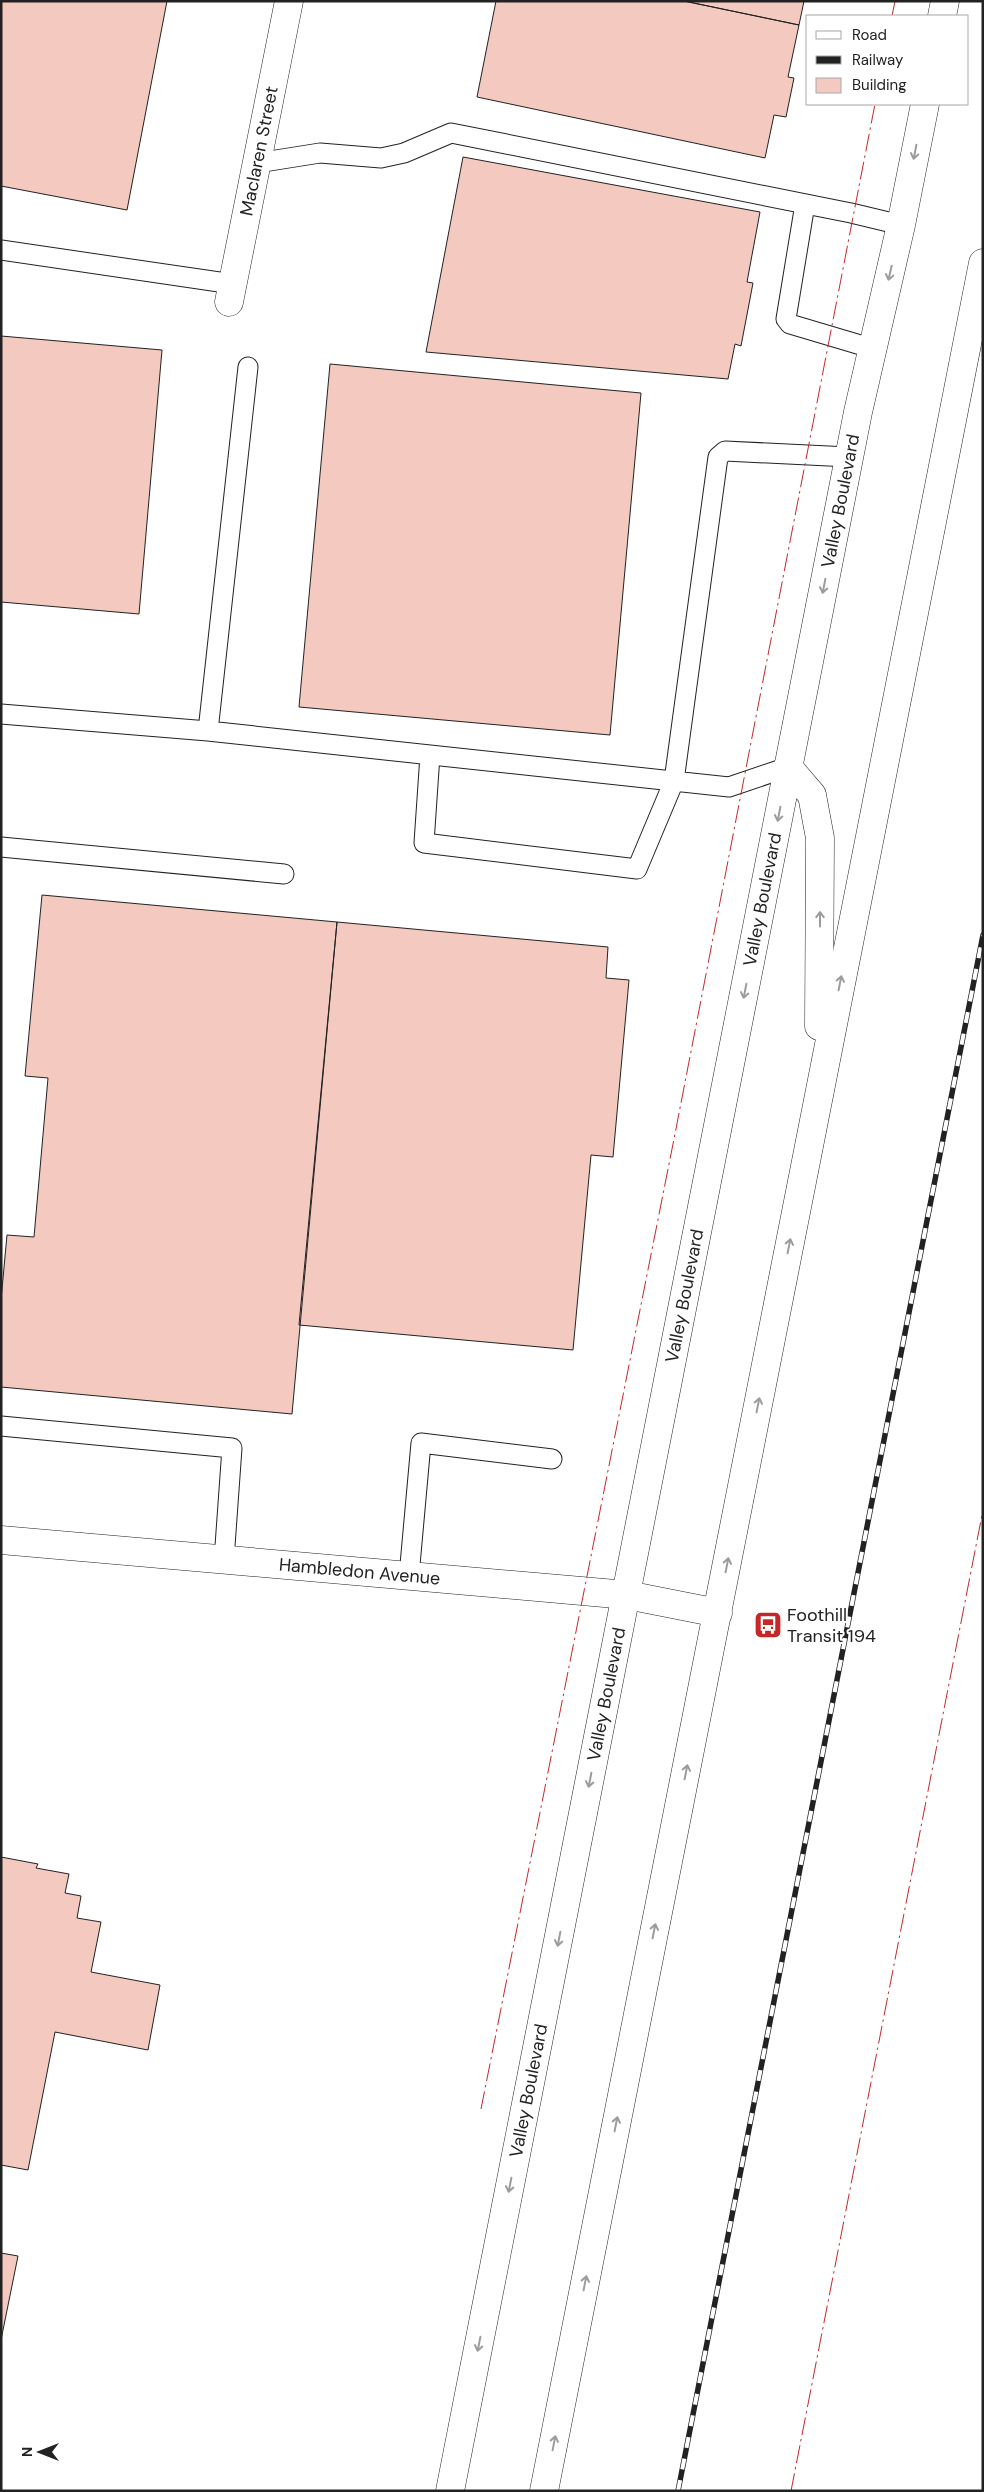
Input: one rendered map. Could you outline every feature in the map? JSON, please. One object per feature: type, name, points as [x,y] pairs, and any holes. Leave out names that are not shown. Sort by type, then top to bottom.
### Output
[{"type":"main road","name":"Maclaren Street","points":[[231,293],[289,1]]},
{"type":"main road","points":[[942,15],[945,1]]},
{"type":"main road","name":"Valley Boulevard","points":[[450,2491],[849,457],[901,226],[925,105]]},
{"type":"main road","points":[[544,2491],[983,263]]},
{"type":"main road","points":[[788,767],[812,795],[820,838],[819,1090]]},
{"type":"main road","name":"Hambledon Avenue","points":[[1,1540],[627,1595],[718,1613]]},
{"type":"lane","points":[[257,163],[320,153],[381,158],[404,153],[451,133],[805,204],[901,226]]},
{"type":"lane","points":[[805,204],[786,319],[790,324],[874,349]]},
{"type":"lane","points":[[1,250],[231,293]]},
{"type":"lane","points":[[208,731],[248,367]]},
{"type":"lane","points":[[430,755],[424,843],[637,869],[674,781],[718,457],[724,451],[849,457]]},
{"type":"lane","points":[[1,714],[208,731],[729,787],[788,767]]},
{"type":"lane","points":[[1,847],[284,874]]},
{"type":"lane","points":[[1,1426],[232,1448],[224,1560]]},
{"type":"lane","points":[[409,1576],[421,1443],[552,1459]]},
{"type":"building","points":[[1,1],[167,1],[127,210],[1,186]]},
{"type":"building","points":[[496,1],[684,1],[799,25],[788,77],[794,78],[786,117],[774,115],[765,158],[477,97]]},
{"type":"building","points":[[684,1],[804,1],[799,25]]},
{"type":"building","points":[[463,157],[760,212],[747,282],[753,283],[741,346],[735,344],[728,379],[426,352]]},
{"type":"building","points":[[1,336],[162,350],[139,614],[1,602]]},
{"type":"building","points":[[330,364],[641,393],[610,735],[299,707]]},
{"type":"building","points":[[42,895],[337,922],[292,1414],[1,1387],[1,1300],[7,1235],[34,1237],[48,1078],[25,1076]]},
{"type":"building","points":[[337,922],[608,947],[606,978],[629,980],[613,1157],[591,1155],[573,1350],[299,1325]]},
{"type":"building","points":[[1,1857],[38,1864],[36,1868],[69,1874],[65,1893],[81,1896],[77,1918],[101,1922],[91,1972],[160,1985],[148,2050],[55,2032],[28,2170],[1,2165]]},
{"type":"building","points":[[1,2253],[18,2256],[1,2340]]},
{"type":"railway","points":[[678,2491],[983,935]]},
{"type":"power","points":[[892,15],[895,1]]},
{"type":"power","points":[[481,2109],[674,1139],[875,105]]},
{"type":"power","points":[[791,2491],[983,1510]]},
{"type":"place","name":"Foothill Transit 194","points":[[768,1625]]}]
